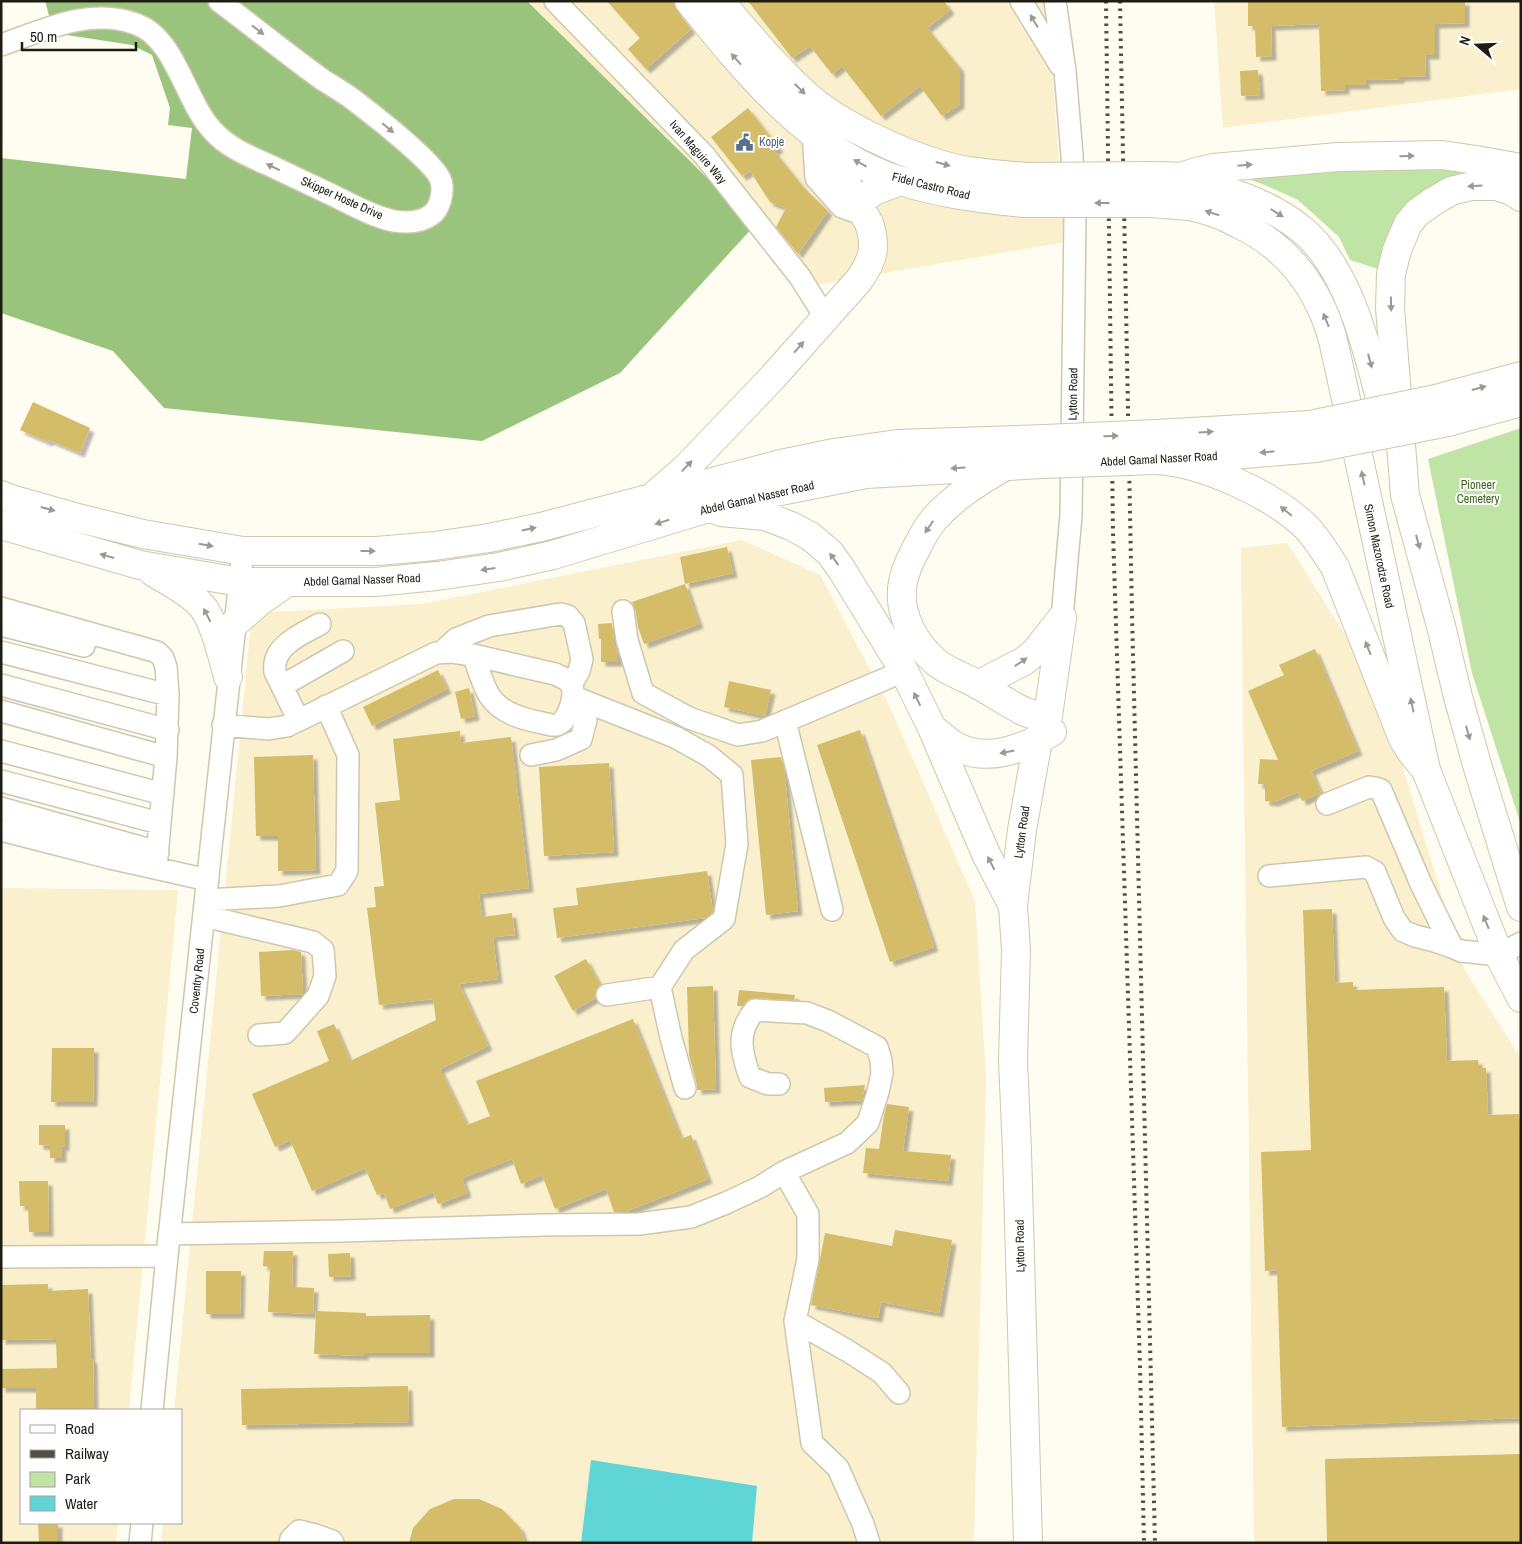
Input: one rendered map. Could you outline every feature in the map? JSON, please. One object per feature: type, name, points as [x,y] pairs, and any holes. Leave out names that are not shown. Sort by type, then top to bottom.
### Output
[{"type":"main road","name":"Fidel Castro Road","points":[[689,1],[729,51],[791,115],[845,155],[871,169],[901,181],[940,191],[984,199],[1025,203],[1151,203]]},
{"type":"main road","name":"Fidel Castro Road","points":[[720,1],[745,32],[806,96],[861,131],[940,164],[978,172],[1026,177],[1180,177]]},
{"type":"main road","points":[[651,498],[684,470],[773,376],[869,267],[874,249],[873,235],[861,209],[816,134]]},
{"type":"main road","points":[[1180,177],[1213,168],[1338,157],[1442,155],[1521,168]]},
{"type":"main road","points":[[1180,177],[1239,195],[1269,208],[1300,228],[1319,246],[1333,266],[1346,291],[1366,349],[1442,626],[1458,697],[1521,907]]},
{"type":"main road","points":[[861,209],[876,190],[901,181]]},
{"type":"main road","points":[[1405,495],[1390,308],[1391,274],[1397,250],[1408,224],[1417,213],[1451,191],[1471,186],[1496,186],[1512,191],[1521,197]]},
{"type":"main road","name":"Simon Mazorodze Road","points":[[1151,203],[1190,207],[1226,217],[1255,232],[1280,250],[1299,269],[1321,309],[1330,331],[1339,368],[1426,770],[1510,949],[1521,998]]},
{"type":"main road","name":"Abdel Gamal Nasser Road","points":[[1442,411],[1521,376]]},
{"type":"main road","name":"Abdel Gamal Nasser Road","points":[[1,495],[143,534],[243,551],[377,551],[425,547],[489,538],[542,527],[781,464],[834,453],[897,444],[1043,451],[1159,452],[1313,436],[1442,411],[1521,402]]},
{"type":"main road","name":"Abdel Gamal Nasser Road","points":[[1,525],[140,565],[240,582],[376,582],[499,567],[553,555],[755,496],[866,474],[1008,465],[1043,451]]},
{"type":"main road","points":[[1159,452],[1242,485],[1274,501],[1306,527],[1335,567],[1403,739],[1426,770]]},
{"type":"main road","points":[[932,728],[954,745],[972,752],[997,754],[1011,751],[1046,730],[1038,716],[1023,711],[937,663],[913,635],[905,617],[902,594],[903,582],[921,538],[935,518],[971,486],[1008,465]]},
{"type":"main road","points":[[702,510],[765,516],[810,536],[830,552],[904,671],[932,728],[986,854],[1013,906]]},
{"type":"main road","points":[[140,565],[202,605],[207,612],[216,636],[228,677]]},
{"type":"main road","points":[[235,623],[259,602],[286,583]]},
{"type":"main road","points":[[978,685],[1024,661],[1036,651],[1062,618]]},
{"type":"main road","name":"Lytton Road","points":[[1028,1543],[1018,1151],[1013,1061],[1016,950],[1013,906],[1022,830],[1046,730],[1062,618]]},
{"type":"main road","name":"Lytton Road","points":[[1016,950],[1052,753],[1046,730]]},
{"type":"street","name":"Skipper Hoste Drive","points":[[1,45],[67,22],[118,18],[138,24],[157,37],[170,56],[194,102],[212,130],[227,143],[252,158],[305,183],[368,212],[394,221],[423,220],[435,212],[442,196],[441,181],[420,155],[354,100],[324,80],[219,1]]},
{"type":"street","name":"Ivan Maguire Way","points":[[556,1],[704,155],[800,277],[825,317]]},
{"type":"street","points":[[1021,1],[1065,71]]},
{"type":"street","name":"Lytton Road","points":[[1055,1],[1065,71],[1075,219],[1071,515],[1062,618]]},
{"type":"street","name":"Coventry Road","points":[[152,1409],[228,677],[243,551]]},
{"type":"street","points":[[1,608],[157,652],[164,658],[168,695],[168,730],[157,860]]},
{"type":"street","points":[[623,611],[627,640],[643,692],[689,718],[738,735],[762,731],[904,671]]},
{"type":"street","points":[[443,651],[456,639],[489,626],[560,614],[568,616],[574,623],[582,659],[565,720],[557,726],[516,716],[506,711],[495,703],[489,695],[473,655]]},
{"type":"street","points":[[298,719],[275,672],[274,664],[277,654],[291,640],[320,624]]},
{"type":"street","points":[[1,625],[166,666]]},
{"type":"street","points":[[282,686],[343,651]]},
{"type":"street","points":[[224,725],[268,729],[287,726],[298,719],[443,651],[473,655],[555,674],[568,681],[586,720],[581,739],[556,750],[531,755]]},
{"type":"street","points":[[1,652],[168,695]]},
{"type":"street","points":[[1,685],[168,730]]},
{"type":"street","points":[[572,691],[675,737],[709,756],[732,775],[737,844],[724,919],[684,950],[660,987],[671,1038],[685,1088]]},
{"type":"street","points":[[206,899],[279,896],[338,885],[347,871],[348,755],[326,706]]},
{"type":"street","points":[[1,711],[166,757]]},
{"type":"street","points":[[785,721],[832,910]]},
{"type":"street","points":[[1,751],[163,794]]},
{"type":"street","points":[[1,781],[159,823]]},
{"type":"street","points":[[1326,804],[1368,787],[1381,790],[1421,884],[1452,947]]},
{"type":"street","points":[[1,808],[157,860],[206,899],[313,942],[323,950],[325,976],[318,996],[285,1033],[258,1035]]},
{"type":"street","points":[[1,830],[110,858],[157,860]]},
{"type":"street","points":[[1269,876],[1366,867],[1375,872],[1394,918],[1403,931],[1461,951],[1510,949]]},
{"type":"street","points":[[606,995],[660,987]]},
{"type":"street","points":[[169,1234],[639,1224],[691,1217],[760,1187],[784,1172],[847,1143],[868,1123],[882,1073],[881,1060],[877,1047],[864,1042],[828,1021],[807,1013],[755,1010],[748,1019],[741,1038],[743,1059],[750,1077],[768,1084],[779,1084]]},
{"type":"street","points":[[784,1172],[808,1214],[808,1260],[795,1321],[812,1443],[838,1468],[863,1524],[869,1543]]},
{"type":"street","points":[[1,1258],[167,1256]]},
{"type":"street","points":[[795,1321],[848,1351],[882,1374],[899,1393]]},
{"type":"street","points":[[140,1543],[142,1524]]},
{"type":"street","points":[[290,1543],[291,1539],[299,1531],[332,1541],[333,1543]]},
{"type":"shaded area","points":[[527,1],[1047,1],[1065,242],[810,286],[755,225]]},
{"type":"shaded area","points":[[1214,1],[1521,1],[1521,89],[1223,128]]},
{"type":"shaded area","points":[[742,540],[820,575],[890,707],[975,901],[986,1077],[974,1543],[161,1543],[163,1524],[182,1524],[182,1409],[174,1409],[252,613],[422,604]]},
{"type":"shaded area","points":[[1287,543],[1379,688],[1464,969],[1521,1058],[1521,1543],[1254,1543],[1241,548]]},
{"type":"shaded area","points":[[1,888],[178,890],[129,1409],[20,1409],[20,1524],[118,1524],[116,1543],[1,1543]]},
{"type":"green space","points":[[45,1],[527,1],[755,225],[620,373],[482,441],[164,408],[113,351],[1,313],[1,158],[186,179],[192,128],[168,125],[170,108],[152,55],[132,45],[54,33]]},
{"type":"green space","points":[[1445,164],[1500,170],[1456,181],[1381,270],[1350,260],[1339,237],[1298,200],[1232,173]]},
{"type":"green space","name":"Pioneer Cemetery","points":[[1521,428],[1521,825],[1472,673],[1428,459]]},
{"type":"water","points":[[591,1460],[757,1486],[752,1543],[581,1543]]},
{"type":"building","points":[[607,1],[674,1],[677,11],[691,29],[646,69],[628,49],[640,38]]},
{"type":"building","points":[[748,1],[944,1],[950,10],[927,28],[960,68],[960,104],[942,116],[920,86],[881,116],[842,66],[832,74],[810,46],[792,58]]},
{"type":"building","points":[[1248,1],[1465,1],[1465,23],[1435,24],[1435,55],[1425,55],[1426,76],[1365,80],[1366,85],[1345,85],[1345,90],[1321,91],[1319,24],[1271,26],[1272,56],[1256,57],[1255,26],[1248,26]]},
{"type":"building","points":[[1258,70],[1260,95],[1241,96],[1240,71]]},
{"type":"building","points":[[748,108],[779,148],[774,151],[804,188],[828,211],[798,254],[776,227],[786,208],[770,202],[750,171],[742,176],[711,137]]},
{"type":"building","points":[[33,402],[90,428],[80,453],[20,430]]},
{"type":"building","points":[[727,547],[733,573],[685,584],[680,557]]},
{"type":"building","points":[[685,584],[699,624],[644,644],[632,602]]},
{"type":"building","points":[[612,623],[618,662],[601,662],[601,639],[599,639],[598,624]]},
{"type":"building","points":[[1315,649],[1358,751],[1311,771],[1321,793],[1302,801],[1298,792],[1274,802],[1265,801],[1265,784],[1258,784],[1260,759],[1278,760],[1248,691],[1284,675],[1279,665]]},
{"type":"building","points":[[438,670],[447,689],[372,726],[363,707]]},
{"type":"building","points":[[729,681],[771,690],[765,716],[724,707]]},
{"type":"building","points":[[469,688],[475,716],[461,719],[455,692]]},
{"type":"building","points":[[860,730],[934,947],[890,962],[817,745]]},
{"type":"building","points":[[460,731],[461,743],[511,737],[529,888],[479,894],[482,917],[512,913],[515,935],[493,937],[498,979],[459,984],[488,1046],[440,1069],[467,1125],[490,1116],[476,1081],[633,1019],[681,1139],[691,1135],[708,1179],[625,1212],[614,1212],[606,1189],[555,1209],[542,1175],[521,1184],[512,1159],[462,1178],[467,1193],[438,1204],[433,1192],[390,1209],[384,1193],[377,1195],[365,1168],[312,1191],[290,1140],[275,1147],[252,1094],[329,1061],[317,1031],[334,1024],[350,1061],[436,1020],[433,999],[379,1005],[367,908],[376,907],[374,887],[384,886],[375,803],[400,800],[393,739]]},
{"type":"building","points":[[313,755],[316,870],[278,871],[278,836],[256,836],[254,757]]},
{"type":"building","points":[[781,757],[784,767],[798,911],[766,915],[751,760]]},
{"type":"building","points":[[609,763],[614,852],[544,856],[539,767]]},
{"type":"building","points":[[707,871],[713,912],[705,918],[557,938],[553,908],[578,905],[576,888]]},
{"type":"building","points":[[1332,909],[1335,983],[1353,982],[1353,990],[1444,987],[1447,1061],[1478,1060],[1479,1068],[1486,1068],[1488,1115],[1519,1114],[1521,1156],[1521,1418],[1282,1427],[1277,1270],[1265,1271],[1261,1152],[1311,1150],[1303,910]]},
{"type":"building","points":[[293,950],[301,952],[303,994],[261,996],[259,952]]},
{"type":"building","points":[[586,959],[600,985],[595,991],[595,998],[573,1011],[554,976]]},
{"type":"building","points":[[713,986],[716,1089],[697,1090],[689,1055],[687,987]]},
{"type":"building","points":[[739,990],[795,995],[794,1000],[755,998],[749,999],[742,1006],[737,1006]]},
{"type":"building","points":[[52,1048],[94,1048],[93,1102],[51,1102]]},
{"type":"building","points":[[865,1085],[862,1100],[825,1102],[824,1088]]},
{"type":"building","points":[[887,1104],[909,1107],[903,1151],[951,1155],[948,1181],[863,1173],[866,1148],[879,1149]]},
{"type":"building","points":[[39,1125],[65,1125],[65,1147],[62,1146],[62,1158],[50,1158],[50,1146],[39,1145]]},
{"type":"building","points":[[19,1181],[48,1181],[49,1232],[29,1232],[28,1206],[20,1206]]},
{"type":"building","points":[[895,1230],[952,1240],[939,1313],[881,1302],[878,1318],[811,1305],[825,1233],[892,1246]]},
{"type":"building","points":[[264,1251],[293,1251],[292,1287],[314,1288],[313,1314],[268,1312],[270,1267],[263,1266]]},
{"type":"building","points":[[350,1253],[351,1276],[329,1277],[328,1254]]},
{"type":"building","points":[[206,1271],[241,1271],[240,1314],[206,1314]]},
{"type":"building","points":[[48,1284],[48,1291],[88,1289],[91,1359],[93,1359],[94,1409],[36,1409],[36,1388],[1,1388],[1,1369],[57,1368],[56,1339],[1,1340],[1,1285]]},
{"type":"building","points":[[316,1311],[366,1313],[366,1316],[430,1315],[430,1353],[364,1353],[364,1356],[314,1354]]},
{"type":"building","points":[[408,1386],[409,1422],[242,1425],[241,1389]]},
{"type":"building","points":[[1521,1454],[1521,1543],[1327,1543],[1325,1459]]},
{"type":"building","points":[[454,1499],[479,1499],[502,1509],[520,1528],[525,1543],[409,1543],[413,1528],[430,1509]]},
{"type":"building","points":[[38,1524],[58,1524],[58,1543],[39,1543]]},
{"type":"railway","points":[[1106,1],[1113,532],[1144,1543]]},
{"type":"railway","points":[[1120,1],[1132,614],[1155,1543]]},
{"type":"place","name":"Kopje","points":[[745,142]]}]
